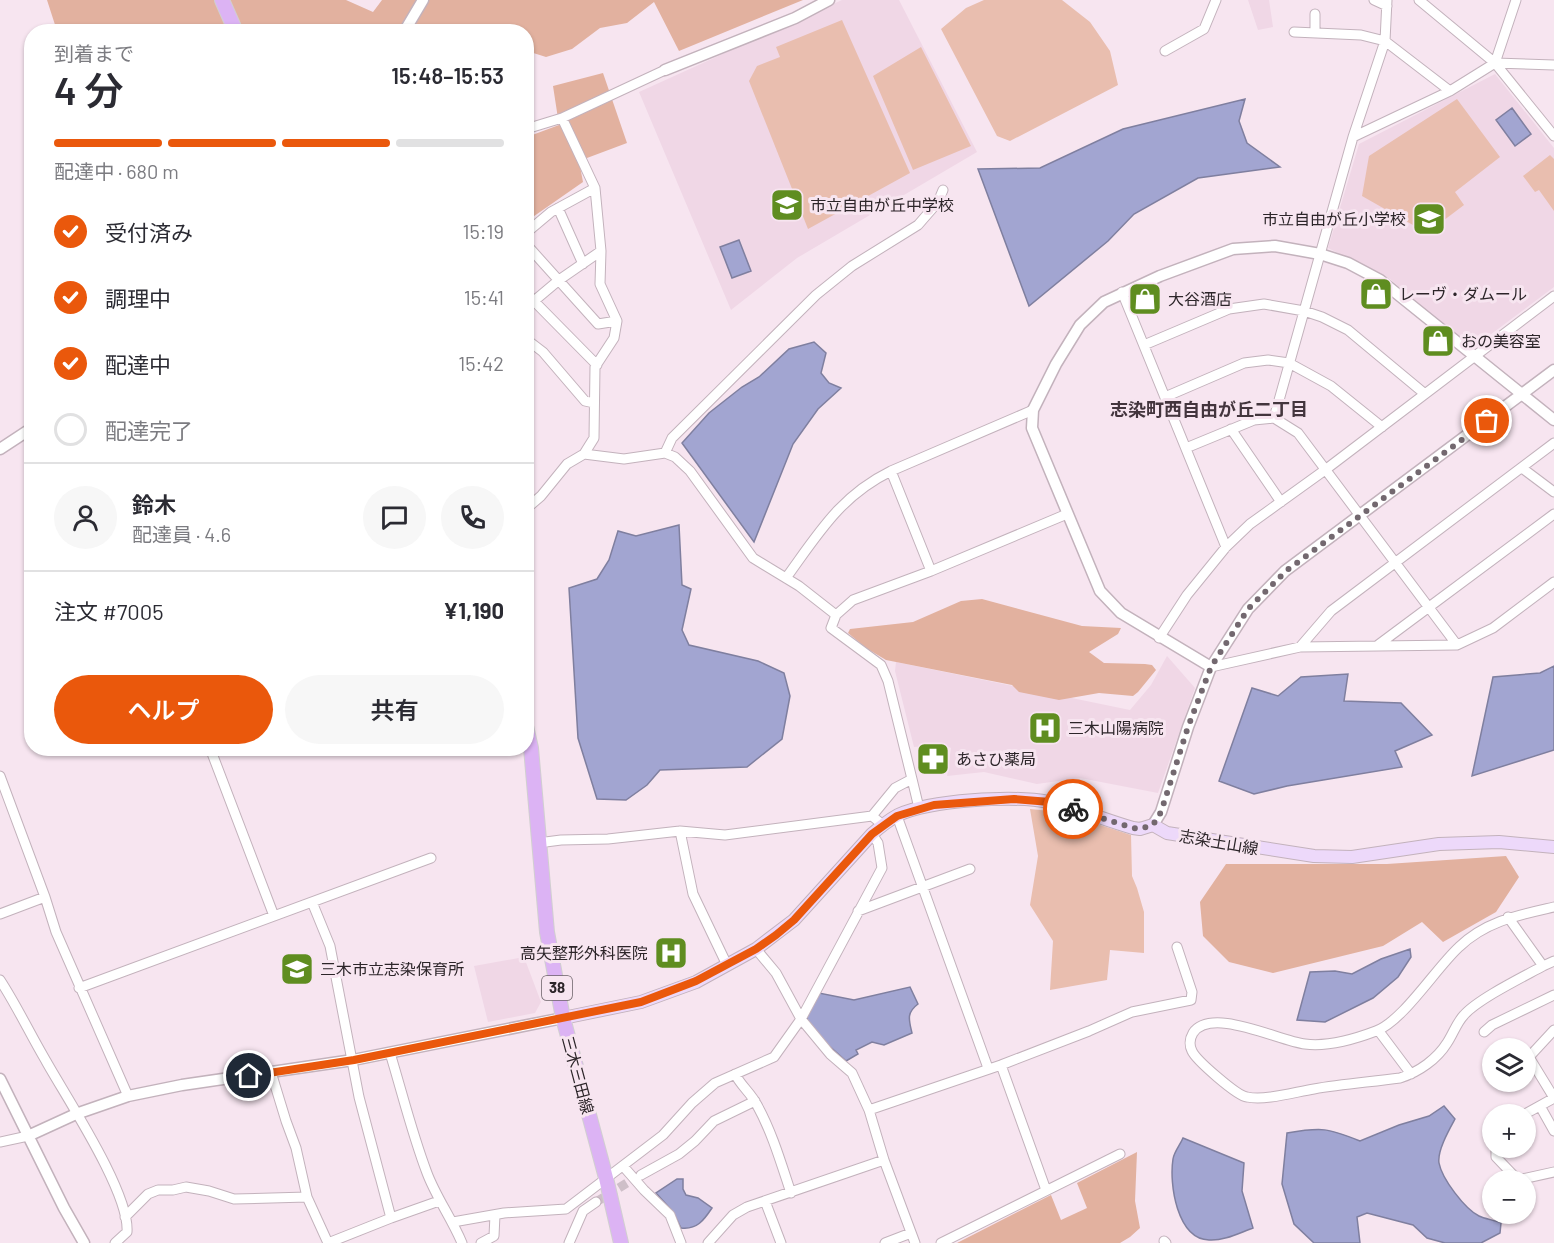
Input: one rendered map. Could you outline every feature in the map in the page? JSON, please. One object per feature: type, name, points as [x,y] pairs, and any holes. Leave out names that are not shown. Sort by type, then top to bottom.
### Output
[{"type":"main road","points":[[222,0],[232,24]]},
{"type":"main road","name":"三木三田線","points":[[532,756],[547,932],[563,1018],[621,1243]]},
{"type":"main road","name":"志染土山線","points":[[563,1018],[641,1002],[696,981],[756,949],[794,920],[872,834],[897,816],[919,808],[1014,799],[1050,802],[1133,828],[1140,829],[1153,825],[1167,833],[1314,856],[1353,857],[1439,844],[1499,842],[1554,847]]},
{"type":"street","points":[[409,24],[423,0]]},
{"type":"street","points":[[534,127],[562,118],[665,70],[795,18],[829,0]]},
{"type":"street","points":[[1165,51],[1204,29],[1216,0]]},
{"type":"street","points":[[1274,418],[1353,136],[1385,41],[1387,3],[1374,0]]},
{"type":"street","points":[[1419,0],[1495,63],[1554,136]]},
{"type":"street","points":[[1495,63],[1515,3],[1504,0]]},
{"type":"street","points":[[1315,14],[1315,33]]},
{"type":"street","points":[[1294,32],[1361,35],[1385,41],[1450,92]]},
{"type":"street","points":[[1353,136],[1450,92],[1495,63],[1554,64]]},
{"type":"street","points":[[534,501],[567,464],[584,454],[594,438],[597,365],[614,338],[617,321],[600,284],[601,251],[595,188],[562,118]]},
{"type":"street","points":[[534,227],[558,208],[595,188]]},
{"type":"street","points":[[665,453],[672,438],[816,295],[852,266],[918,225],[938,201],[943,190]]},
{"type":"street","points":[[558,208],[583,264]]},
{"type":"street","points":[[1554,420],[1380,280],[1348,263],[1320,254],[1275,246],[1233,249],[1195,261],[1104,302],[1080,325],[1056,364],[1033,410],[1032,428],[1100,591],[1121,613],[1211,667],[1300,647],[1458,645],[1493,628],[1554,582]]},
{"type":"street","points":[[597,365],[534,301],[559,280],[601,251]]},
{"type":"street","points":[[534,253],[598,324],[617,321]]},
{"type":"street","points":[[1122,292],[1226,547]]},
{"type":"street","points":[[1160,638],[1186,595],[1226,547],[1250,525],[1554,296]]},
{"type":"street","points":[[1144,345],[1229,309],[1264,304],[1304,311],[1348,330],[1425,393]]},
{"type":"street","points":[[534,345],[543,352],[585,401],[594,403]]},
{"type":"street","points":[[1165,397],[1244,363],[1268,360],[1289,363],[1331,386],[1382,427]]},
{"type":"street","points":[[1153,825],[1161,812],[1188,727],[1211,667],[1248,609],[1286,571],[1554,370]]},
{"type":"street","points":[[786,578],[842,504],[876,479],[1033,410]]},
{"type":"street","points":[[1186,448],[1254,420],[1274,418],[1299,434],[1458,645]]},
{"type":"street","points":[[1231,429],[1281,502]]},
{"type":"street","points":[[0,449],[24,433]]},
{"type":"street","points":[[1300,647],[1331,611],[1554,443]]},
{"type":"street","points":[[584,454],[624,459],[665,453],[675,457],[690,471],[753,558],[786,578],[836,615]]},
{"type":"street","points":[[1522,468],[1554,492]]},
{"type":"street","points":[[891,471],[931,571]]},
{"type":"street","points":[[919,808],[888,681],[881,665],[831,628],[836,615],[853,600],[931,571],[1067,514]]},
{"type":"street","points":[[1378,645],[1554,514]]},
{"type":"street","points":[[213,756],[274,916]]},
{"type":"street","points":[[0,777],[4,801],[45,897],[56,932],[128,1096]]},
{"type":"street","points":[[538,843],[608,839],[680,831],[725,835],[872,816],[895,788],[912,779]]},
{"type":"street","points":[[872,816],[883,825]]},
{"type":"street","points":[[897,816],[988,1068]]},
{"type":"street","points":[[680,831],[693,894],[727,965]]},
{"type":"street","points":[[453,1222],[495,1215],[566,1209],[663,1135],[692,1103],[715,1083],[774,1057],[801,1019],[882,868],[878,843],[872,834]]},
{"type":"street","points":[[79,988],[431,858]]},
{"type":"street","points":[[858,911],[970,869]]},
{"type":"street","points":[[0,914],[45,897]]},
{"type":"street","points":[[312,902],[330,946],[354,1060],[359,1097],[391,1218]]},
{"type":"street","points":[[1554,907],[1508,917],[1485,927],[1460,946],[1396,1018],[1378,1030],[1336,1042],[1306,1045],[1237,1026],[1206,1023],[1196,1029],[1190,1038],[1191,1050],[1243,1097],[1256,1099],[1400,1078],[1430,1062],[1446,1045],[1464,1015],[1479,1003],[1554,961]]},
{"type":"street","points":[[1508,917],[1543,966]]},
{"type":"street","points":[[869,1110],[1001,1065],[1132,1012],[1191,1000],[1192,992],[1176,947]]},
{"type":"street","points":[[756,949],[776,973],[801,1019],[830,1054],[852,1073],[869,1110],[884,1160],[913,1238],[885,1243]]},
{"type":"street","points":[[0,980],[101,1159],[120,1200],[127,1232],[115,1243]]},
{"type":"street","points":[[1484,1032],[1492,1025],[1554,995]]},
{"type":"street","points":[[0,1142],[28,1136],[76,1114],[128,1096],[182,1085],[354,1060],[563,1018]]},
{"type":"street","points":[[1536,1108],[1554,1098],[1529,1057],[1554,1029]]},
{"type":"street","points":[[1378,1030],[1411,1074]]},
{"type":"street","points":[[390,1053],[426,1172],[462,1243]]},
{"type":"street","points":[[1001,1065],[1046,1190]]},
{"type":"street","points":[[271,1072],[296,1148],[307,1197],[328,1243],[440,1201]]},
{"type":"street","points":[[735,1074],[740,1085],[755,1101],[765,1121],[791,1193]]},
{"type":"street","points":[[0,1079],[84,1243]]},
{"type":"street","points":[[640,1175],[679,1154],[714,1121],[755,1101]]},
{"type":"street","points":[[1540,1106],[1554,1131]]},
{"type":"street","points":[[941,1243],[1120,1154]]},
{"type":"street","points":[[1497,1158],[1518,1180],[1554,1172]]},
{"type":"street","points":[[708,1243],[733,1215],[747,1206],[884,1160]]},
{"type":"street","points":[[623,1166],[670,1215],[681,1243]]},
{"type":"street","points":[[125,1217],[148,1194],[158,1190],[186,1187],[234,1199],[307,1197]]},
{"type":"street","points":[[765,1201],[781,1243]]},
{"type":"street","points":[[569,1243],[583,1212],[596,1202]]},
{"type":"street","points":[[481,1243],[494,1236],[495,1215]]},
{"type":"shaded area","points":[[47,0],[346,0],[373,12],[382,0],[803,0],[679,51],[654,2],[627,23],[600,28],[572,49],[546,57],[534,53],[534,24],[55,24]]},
{"type":"shaded area","name":"市立自由が丘中学校","points":[[842,0],[899,0],[977,152],[797,258],[731,310],[639,92]]},
{"type":"shaded area","points":[[984,0],[1062,0],[1090,22],[1110,51],[1118,85],[1010,141],[997,136],[941,29],[966,8]]},
{"type":"shaded area","points":[[1248,0],[1269,0],[1273,27],[1258,30]]},
{"type":"shaded area","points":[[842,20],[910,173],[808,229],[749,81],[757,66],[780,57],[776,47]]},
{"type":"shaded area","points":[[921,47],[971,146],[913,170],[873,76]]},
{"type":"shaded area","points":[[603,73],[627,143],[579,161],[583,182],[534,216],[534,134],[559,125],[553,86]]},
{"type":"shaded area","name":"市立自由が丘小学校","points":[[1495,74],[1554,148],[1554,287],[1478,344],[1469,347],[1390,279],[1328,248],[1359,144]]},
{"type":"shaded area","points":[[1457,99],[1500,157],[1455,192],[1464,205],[1427,233],[1362,196],[1369,156]]},
{"type":"shaded area","points":[[1550,155],[1554,159],[1554,211],[1539,190],[1535,192],[1523,176]]},
{"type":"shaded area","points":[[982,599],[1082,626],[1121,628],[1118,634],[1089,652],[1104,663],[1145,664],[1152,665],[1156,670],[1133,696],[1099,693],[1059,700],[1019,692],[1012,685],[886,660],[866,648],[848,633],[850,629],[913,622],[961,601]]},
{"type":"shaded area","name":"三木山陽病院","points":[[1167,656],[1195,688],[1158,793],[1080,778],[1037,784],[984,772],[947,776],[951,748],[944,745],[914,747],[895,671],[896,662],[1130,710],[1151,685]]},
{"type":"shaded area","points":[[1030,809],[1060,812],[1131,835],[1132,876],[1144,912],[1144,953],[1110,950],[1107,980],[1050,990],[1053,941],[1030,905],[1038,856]]},
{"type":"shaded area","points":[[1506,856],[1519,877],[1496,912],[1443,942],[1422,922],[1383,946],[1273,973],[1229,962],[1203,936],[1200,902],[1226,864],[1387,864]]},
{"type":"shaded area","points":[[524,957],[541,1002],[535,1013],[488,1022],[474,966]]},
{"type":"shaded area","points":[[1137,1152],[1135,1201],[1140,1228],[1120,1243],[957,1243],[1051,1195],[1061,1220],[1087,1208],[1077,1183]]},
{"type":"water","points":[[1245,99],[1239,121],[1247,143],[1280,167],[1198,178],[1134,214],[1108,241],[1029,306],[978,169],[1040,168],[1123,129]]},
{"type":"water","points":[[1512,108],[1531,134],[1515,146],[1496,120]]},
{"type":"water","points":[[739,240],[751,271],[732,278],[720,247]]},
{"type":"water","points":[[814,342],[826,353],[821,373],[829,383],[841,388],[818,409],[793,444],[754,542],[682,443],[709,413],[742,387],[759,377],[789,349]]},
{"type":"water","points":[[679,525],[682,585],[691,589],[682,630],[689,645],[758,661],[784,673],[790,696],[782,739],[747,767],[660,770],[647,785],[626,800],[597,799],[578,738],[569,588],[597,579],[609,560],[618,531],[636,536]]},
{"type":"water","points":[[1554,666],[1554,750],[1472,776],[1493,677],[1540,673]]},
{"type":"water","points":[[1348,674],[1344,701],[1401,703],[1432,735],[1395,751],[1402,767],[1287,786],[1254,794],[1219,781],[1252,688],[1278,696],[1301,677]]},
{"type":"water","points":[[1410,949],[1411,957],[1398,977],[1373,998],[1325,1022],[1297,1020],[1310,972],[1335,971],[1352,974],[1381,959]]},
{"type":"water","points":[[910,987],[918,1004],[910,1014],[912,1033],[884,1045],[872,1042],[856,1050],[858,1054],[846,1061],[827,1044],[807,1020],[819,993],[854,1000]]},
{"type":"water","points":[[1444,1106],[1455,1119],[1440,1153],[1441,1170],[1449,1185],[1467,1207],[1482,1217],[1482,1224],[1501,1224],[1500,1233],[1481,1243],[1445,1243],[1427,1238],[1413,1225],[1367,1213],[1357,1217],[1360,1243],[1314,1243],[1294,1224],[1282,1184],[1287,1133],[1325,1130],[1360,1141],[1429,1116]]},
{"type":"water","points":[[1183,1138],[1244,1163],[1242,1191],[1253,1228],[1220,1239],[1209,1240],[1198,1237],[1182,1221],[1174,1195],[1172,1170],[1174,1156]]},
{"type":"water","points":[[677,1179],[683,1179],[683,1189],[686,1195],[698,1198],[712,1208],[696,1226],[681,1228],[673,1212],[656,1193]]},
{"type":"tunnel","points":[[596,1202],[640,1175]]},
{"type":"way so far","points":[[1073,809],[1133,828],[1148,828],[1153,825],[1161,812],[1188,727],[1211,667],[1248,609],[1286,571],[1487,421]]},
{"type":"place","name":"市立自由が丘中学校","points":[[787,205]]},
{"type":"place","name":"市立自由が丘小学校","points":[[1429,219]]},
{"type":"place","name":"レーヴ・ダムール","points":[[1376,294]]},
{"type":"place","name":"大谷酒店","points":[[1145,299]]},
{"type":"place","name":"おの美容室","points":[[1438,341]]},
{"type":"place","name":"三木山陽病院","points":[[1045,728]]},
{"type":"place","name":"あさひ薬局","points":[[933,759]]},
{"type":"place","name":"高矢整形外科医院","points":[[671,953]]},
{"type":"place","name":"三木市立志染保育所","points":[[297,969]]},
{"type":"district","name":"志染町西自由が丘二丁目","points":[[1209,410]]},
{"type":"route","points":[[249,1076],[354,1060],[641,1002],[696,981],[756,949],[776,935],[794,920],[872,834],[897,816],[934,805],[1014,799],[1050,802],[1073,809]]}]
